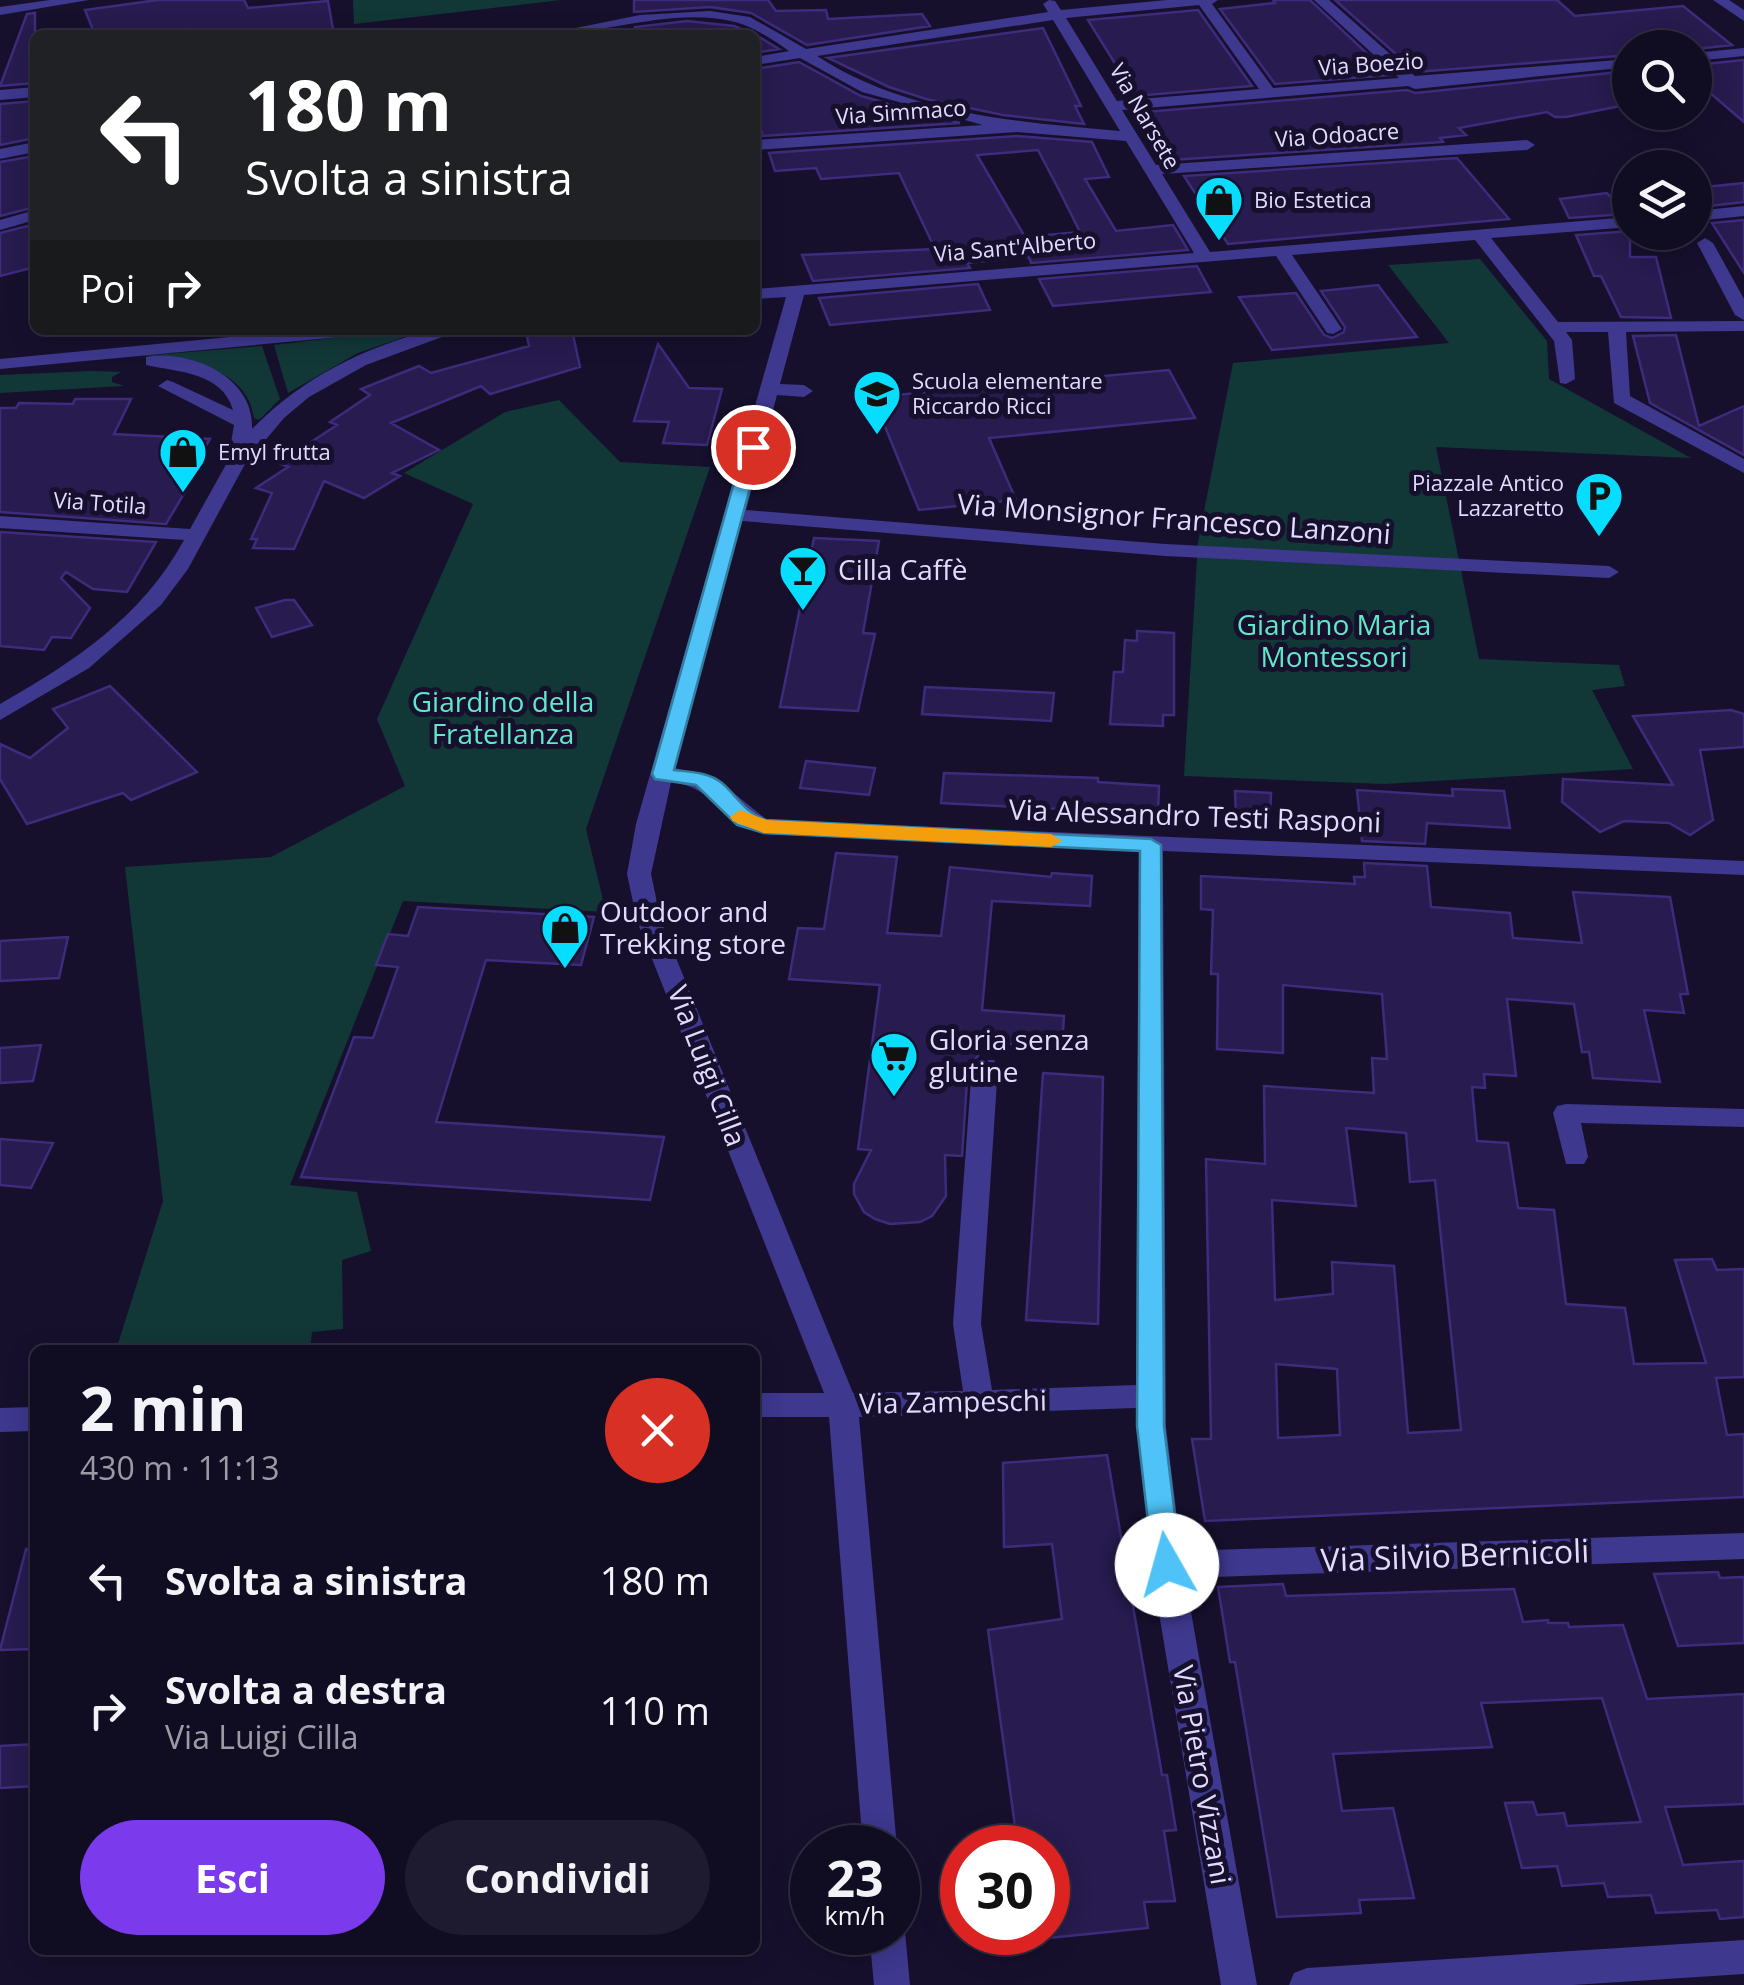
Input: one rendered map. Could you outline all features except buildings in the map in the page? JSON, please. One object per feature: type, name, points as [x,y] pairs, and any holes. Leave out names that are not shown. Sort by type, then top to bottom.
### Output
[{"type":"street","points":[[0,11],[82,0]]},
{"type":"street","name":"Via Narsete","points":[[1046,0],[1204,256]]},
{"type":"street","points":[[760,60],[1058,14],[1212,0]]},
{"type":"street","points":[[1321,0],[1415,84]]},
{"type":"street","points":[[1720,0],[1744,17]]},
{"type":"street","points":[[1203,1],[1270,94]]},
{"type":"street","points":[[612,30],[702,15],[753,22],[800,56],[871,91],[1018,127]]},
{"type":"street","points":[[1712,55],[1744,52]]},
{"type":"street","name":"Via Boezio","points":[[1117,111],[1612,65]]},
{"type":"street","points":[[0,95],[30,92]]},
{"type":"street","name":"Via Simmaco","points":[[1050,127],[1117,111]]},
{"type":"street","name":"Via Simmaco","points":[[760,144],[1018,127],[1132,136]]},
{"type":"street","name":"Via Odoacre","points":[[1150,170],[1527,145]]},
{"type":"street","points":[[0,154],[30,149]]},
{"type":"street","points":[[1712,215],[1744,212]]},
{"type":"street","points":[[0,225],[30,216]]},
{"type":"street","name":"Via Sant'Alberto","points":[[760,294],[1612,223]]},
{"type":"street","points":[[1479,234],[1563,340],[1566,380]]},
{"type":"street","points":[[1280,250],[1332,330]]},
{"type":"street","points":[[1710,250],[1736,286],[1744,315]]},
{"type":"street","name":"Via Luigi Cilla","points":[[797,290],[662,774],[639,874],[649,921],[842,1404],[878,1825]]},
{"type":"street","points":[[1617,326],[1621,399],[1744,468]]},
{"type":"street","points":[[1553,327],[1744,326]]},
{"type":"street","points":[[2,711],[111,641],[155,600],[237,460],[288,404],[337,373],[392,348],[435,335]]},
{"type":"street","points":[[0,365],[239,336]]},
{"type":"street","points":[[0,365],[116,359],[173,363],[210,376],[231,388],[241,404],[243,422],[237,460]]},
{"type":"street","points":[[167,386],[243,422]]},
{"type":"street","points":[[770,389],[804,391]]},
{"type":"street","name":"Via Monsignor Francesco Lanzoni","points":[[736,514],[841,513],[1165,550],[1609,572]]},
{"type":"street","name":"Via Totila","points":[[0,522],[196,535]]},
{"type":"street","name":"Via Alessandro Testi Rasponi","points":[[662,774],[701,780],[714,787],[744,820],[764,826],[1744,868]]},
{"type":"street","name":"Via Pietro Vizzani","points":[[1151,845],[1151,1426],[1167,1565],[1239,1985]]},
{"type":"street","points":[[979,1402],[967,1324],[984,1066]]},
{"type":"street","points":[[1574,1157],[1566,1113],[1744,1118]]},
{"type":"street","name":"Via Zampeschi","points":[[760,1404],[1151,1396]]},
{"type":"street","points":[[0,1420],[30,1419]]},
{"type":"street","name":"Via Silvio Bernicoli","points":[[1167,1565],[1744,1546]]},
{"type":"street","points":[[890,1955],[892,1985]]},
{"type":"street","points":[[1307,1985],[1744,1957]]},
{"type":"green space","points":[[353,0],[561,0],[354,24]]},
{"type":"green space","name":"Giardino Maria Montessori","points":[[1480,259],[1547,341],[1549,379],[1691,458],[1436,447],[1479,659],[1619,665],[1625,686],[1592,690],[1633,769],[1384,784],[1184,776],[1198,542],[1233,363],[1449,343],[1388,265]]},
{"type":"green space","points":[[357,335],[410,335],[358,353],[288,393],[274,345]]},
{"type":"green space","points":[[262,346],[280,399],[259,420],[254,418],[240,387],[227,377],[195,363],[142,356]]},
{"type":"green space","points":[[121,372],[112,377],[112,382],[124,386],[0,393],[0,375]]},
{"type":"green space","name":"Giardino della Fratellanza","points":[[559,400],[620,462],[710,467],[586,829],[606,912],[403,901],[290,1185],[357,1192],[371,1251],[342,1260],[343,1329],[312,1332],[311,1345],[118,1345],[163,1201],[125,867],[271,857],[405,786],[377,719],[473,504],[404,473],[505,412]]},
{"type":"slow traffic","points":[[740,817],[764,826],[1051,841]]},
{"type":"place","name":"Bio Estetica","points":[[1219,242]]},
{"type":"place","name":"Scuola elementare Riccardo Ricci","points":[[877,436]]},
{"type":"place","name":"Emyl frutta","points":[[183,494]]},
{"type":"place","name":"Piazzale Antico Lazzaretto","points":[[1599,538]]},
{"type":"place","name":"Cilla Caffè","points":[[803,612]]},
{"type":"place","name":"Outdoor and Trekking store","points":[[565,970]]},
{"type":"place","name":"Gloria senza glutine","points":[[894,1098]]},
{"type":"route","points":[[753,447],[662,774],[701,780],[714,787],[744,820],[764,826],[1151,845],[1151,1426],[1167,1565]]}]
